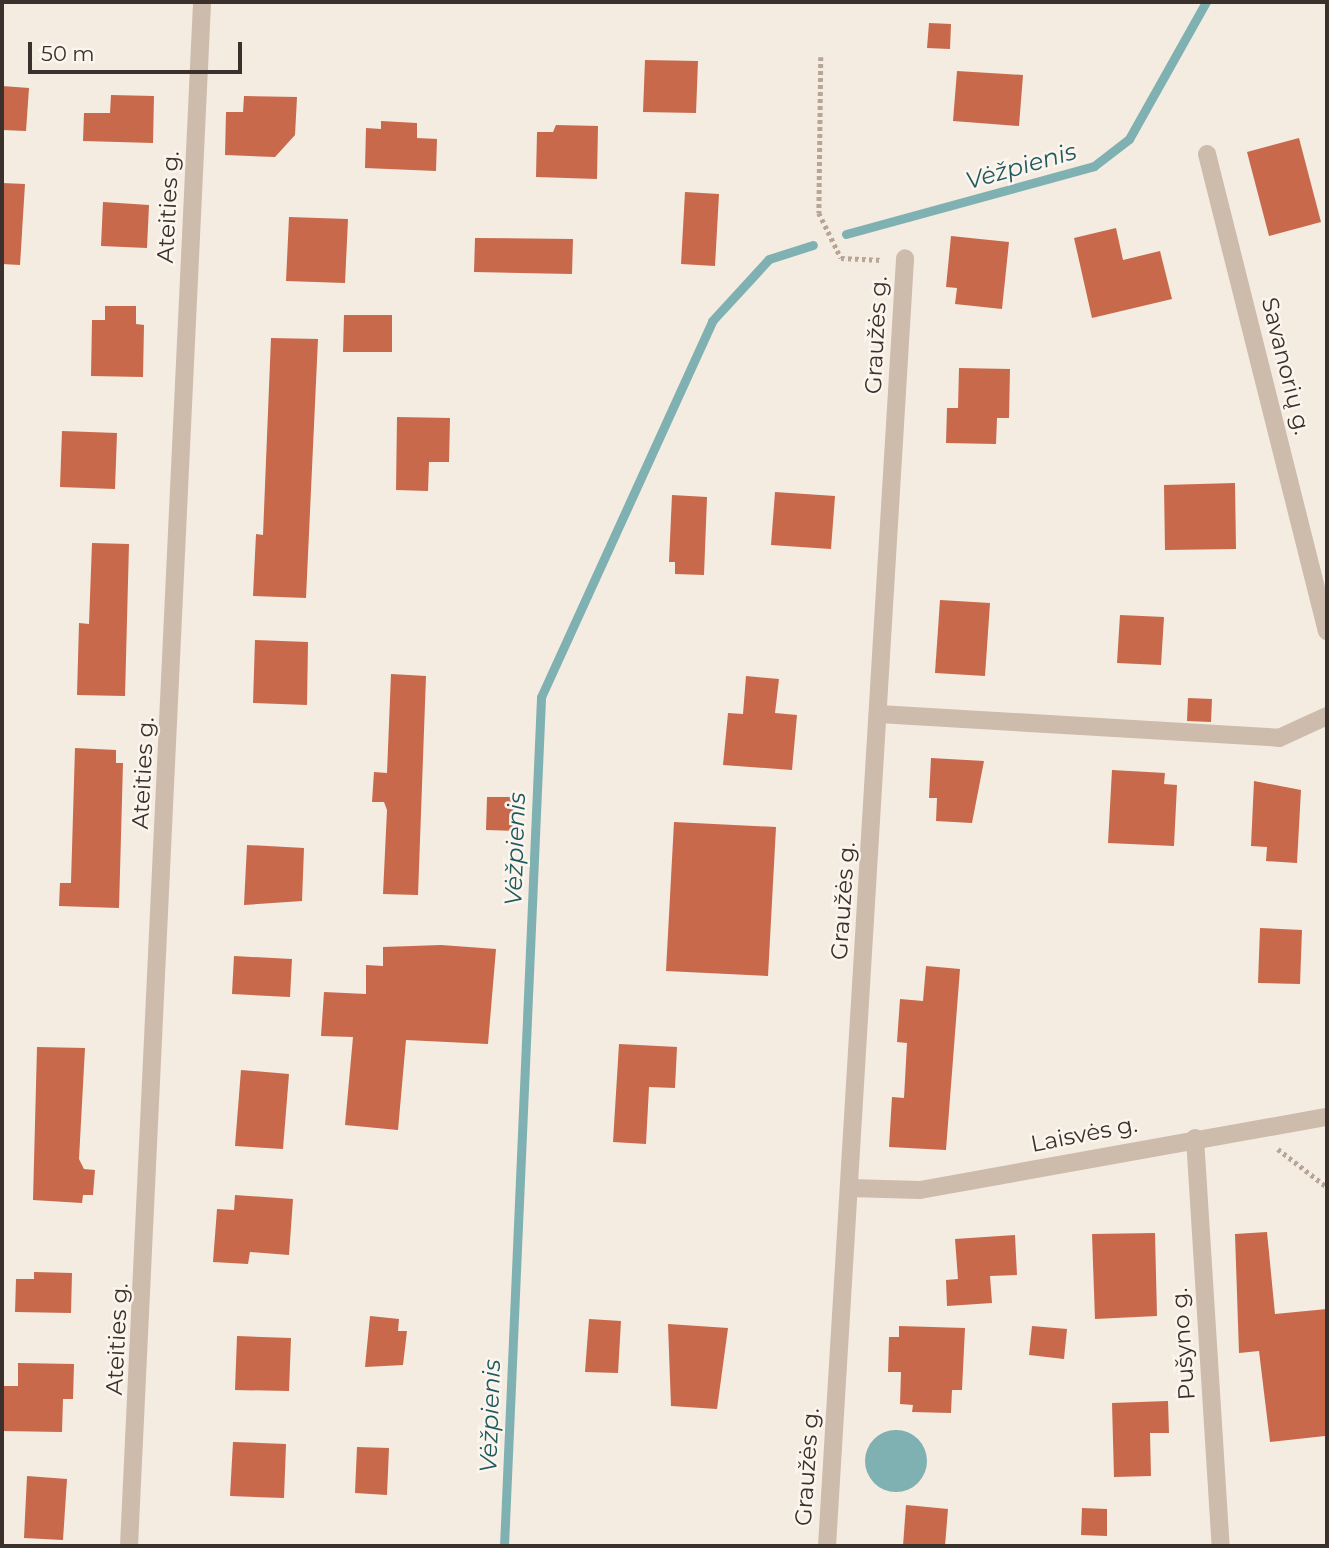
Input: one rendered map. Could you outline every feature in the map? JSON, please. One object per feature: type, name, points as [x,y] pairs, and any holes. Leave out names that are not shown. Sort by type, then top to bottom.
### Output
[{"type":"street","name":"Ateities g.","points":[[130,1546],[202,2]]},
{"type":"street","name":"Savanorių g.","points":[[1207,154],[1327,631]]},
{"type":"street","name":"Graužės g.","points":[[827,1546],[905,258]]},
{"type":"street","points":[[879,714],[1279,738],[1327,716]]},
{"type":"street","name":"Laisvės g.","points":[[849,1188],[920,1190],[1195,1138],[1327,1117]]},
{"type":"street","name":"Pušyno g.","points":[[1195,1138],[1221,1546]]},
{"type":"path","points":[[821,57],[819,213],[826,232],[841,258],[905,258]]},
{"type":"path","points":[[1250,1129],[1327,1187]]},
{"type":"water","points":[[890,1430],[902,1430],[918,1439],[925,1449],[925,1473],[918,1483],[902,1492],[890,1492],[879,1487],[870,1478],[865,1467],[865,1455],[870,1444],[879,1435]]},
{"type":"building","points":[[929,23],[951,24],[950,49],[927,48]]},
{"type":"building","points":[[645,60],[698,61],[696,113],[643,112]]},
{"type":"building","points":[[957,71],[1023,75],[1019,126],[953,121]]},
{"type":"building","points":[[2,86],[29,88],[26,131],[2,130]]},
{"type":"building","points":[[111,95],[154,96],[153,143],[83,141],[84,113],[110,113]]},
{"type":"building","points":[[244,96],[297,97],[295,135],[275,157],[225,155],[226,112],[243,112]]},
{"type":"building","points":[[381,121],[417,123],[417,138],[437,139],[436,171],[365,168],[366,128],[381,129]]},
{"type":"building","points":[[556,125],[598,126],[597,179],[536,177],[537,132],[553,132]]},
{"type":"building","points":[[1299,138],[1321,222],[1269,236],[1247,152]]},
{"type":"building","points":[[2,183],[25,184],[20,265],[2,264]]},
{"type":"building","points":[[685,192],[719,194],[715,266],[681,264]]},
{"type":"building","points":[[103,202],[149,205],[147,248],[101,246]]},
{"type":"building","points":[[289,217],[348,219],[345,283],[286,281]]},
{"type":"building","points":[[1116,228],[1123,260],[1160,251],[1172,299],[1092,318],[1074,238]]},
{"type":"building","points":[[951,236],[1009,242],[1002,309],[955,304],[957,288],[946,287]]},
{"type":"building","points":[[475,238],[573,239],[572,274],[474,272]]},
{"type":"building","points":[[105,306],[136,306],[136,324],[144,325],[143,377],[91,376],[92,320],[105,320]]},
{"type":"building","points":[[344,315],[392,315],[392,352],[343,352]]},
{"type":"building","points":[[271,338],[318,339],[306,598],[253,596],[256,534],[263,535]]},
{"type":"building","points":[[959,368],[1010,369],[1009,418],[997,418],[996,444],[946,443],[947,408],[958,408]]},
{"type":"building","points":[[397,417],[450,418],[449,462],[429,462],[428,491],[396,490]]},
{"type":"building","points":[[62,431],[117,433],[115,489],[60,487]]},
{"type":"building","points":[[1235,483],[1236,549],[1165,550],[1164,485]]},
{"type":"building","points":[[775,492],[835,496],[831,549],[771,545]]},
{"type":"building","points":[[672,495],[707,497],[704,575],[675,574],[675,562],[669,562]]},
{"type":"building","points":[[92,543],[129,544],[125,696],[77,695],[79,623],[89,624]]},
{"type":"building","points":[[940,600],[990,603],[985,676],[935,673]]},
{"type":"building","points":[[1120,615],[1164,617],[1161,665],[1117,663]]},
{"type":"building","points":[[255,640],[308,642],[307,705],[253,703]]},
{"type":"building","points":[[391,674],[426,676],[418,895],[383,894],[387,810],[384,802],[372,802],[374,772],[387,773]]},
{"type":"building","points":[[746,676],[779,679],[775,713],[797,715],[792,770],[723,765],[728,713],[743,714]]},
{"type":"building","points":[[1188,698],[1212,699],[1211,722],[1187,721]]},
{"type":"building","points":[[75,748],[116,750],[116,763],[123,763],[119,908],[59,906],[60,883],[71,883]]},
{"type":"building","points":[[931,758],[984,761],[972,823],[936,821],[937,798],[929,798]]},
{"type":"building","points":[[1112,770],[1165,773],[1164,784],[1177,785],[1174,846],[1108,843]]},
{"type":"building","points":[[1254,781],[1301,790],[1297,863],[1266,861],[1267,847],[1251,846]]},
{"type":"building","points":[[487,797],[515,797],[514,831],[486,830]]},
{"type":"building","points":[[674,822],[776,827],[768,976],[666,971]]},
{"type":"building","points":[[247,845],[304,848],[302,901],[244,905]]},
{"type":"building","points":[[1260,928],[1302,930],[1300,984],[1258,983]]},
{"type":"building","points":[[441,945],[496,949],[488,1044],[406,1040],[398,1130],[345,1125],[353,1037],[321,1036],[324,992],[366,994],[366,965],[383,966],[383,947]]},
{"type":"building","points":[[234,956],[292,959],[290,997],[232,994]]},
{"type":"building","points":[[926,966],[960,969],[946,1150],[889,1147],[892,1097],[904,1098],[907,1043],[897,1042],[900,999],[923,1001]]},
{"type":"building","points":[[619,1044],[677,1047],[675,1088],[649,1087],[646,1144],[613,1142]]},
{"type":"building","points":[[37,1047],[85,1048],[79,1159],[84,1169],[95,1170],[93,1195],[83,1195],[82,1203],[33,1200]]},
{"type":"building","points":[[241,1070],[289,1074],[283,1149],[235,1146]]},
{"type":"building","points":[[235,1195],[293,1199],[289,1255],[250,1252],[248,1264],[213,1262],[217,1209],[234,1210]]},
{"type":"building","points":[[1267,1232],[1275,1314],[1327,1309],[1325,1436],[1270,1442],[1259,1351],[1239,1353],[1235,1234]]},
{"type":"building","points":[[1155,1233],[1157,1316],[1095,1319],[1092,1234]]},
{"type":"building","points":[[1015,1235],[1017,1275],[990,1276],[992,1303],[947,1306],[946,1280],[958,1279],[955,1239]]},
{"type":"building","points":[[34,1272],[72,1273],[71,1313],[15,1312],[16,1279],[34,1279]]},
{"type":"building","points":[[370,1316],[399,1319],[398,1331],[407,1331],[403,1365],[365,1367]]},
{"type":"building","points":[[589,1319],[621,1321],[618,1373],[585,1372]]},
{"type":"building","points":[[668,1324],[728,1328],[717,1409],[671,1406]]},
{"type":"building","points":[[899,1326],[965,1328],[962,1390],[952,1390],[951,1413],[912,1412],[913,1405],[900,1404],[901,1372],[888,1372],[889,1337],[899,1337]]},
{"type":"building","points":[[1032,1326],[1067,1329],[1064,1359],[1029,1355]]},
{"type":"building","points":[[237,1336],[291,1338],[289,1391],[235,1390]]},
{"type":"building","points":[[18,1363],[74,1364],[73,1399],[63,1399],[62,1432],[2,1431],[2,1386],[18,1386]]},
{"type":"building","points":[[1168,1401],[1169,1433],[1150,1433],[1151,1476],[1114,1477],[1112,1403]]},
{"type":"building","points":[[233,1442],[286,1444],[284,1498],[230,1496]]},
{"type":"building","points":[[357,1447],[389,1448],[387,1495],[355,1493]]},
{"type":"building","points":[[27,1476],[67,1479],[63,1540],[24,1538]]},
{"type":"building","points":[[906,1505],[948,1509],[945,1546],[903,1546]]},
{"type":"building","points":[[1082,1508],[1107,1509],[1107,1536],[1081,1535]]},
{"type":"waterway","name":"Vėžpienis","points":[[846,234],[1094,166],[1129,139],[1206,2]]},
{"type":"waterway","name":"Vėžpienis","points":[[504,1546],[541,697],[712,321],[769,259],[813,245]]}]
